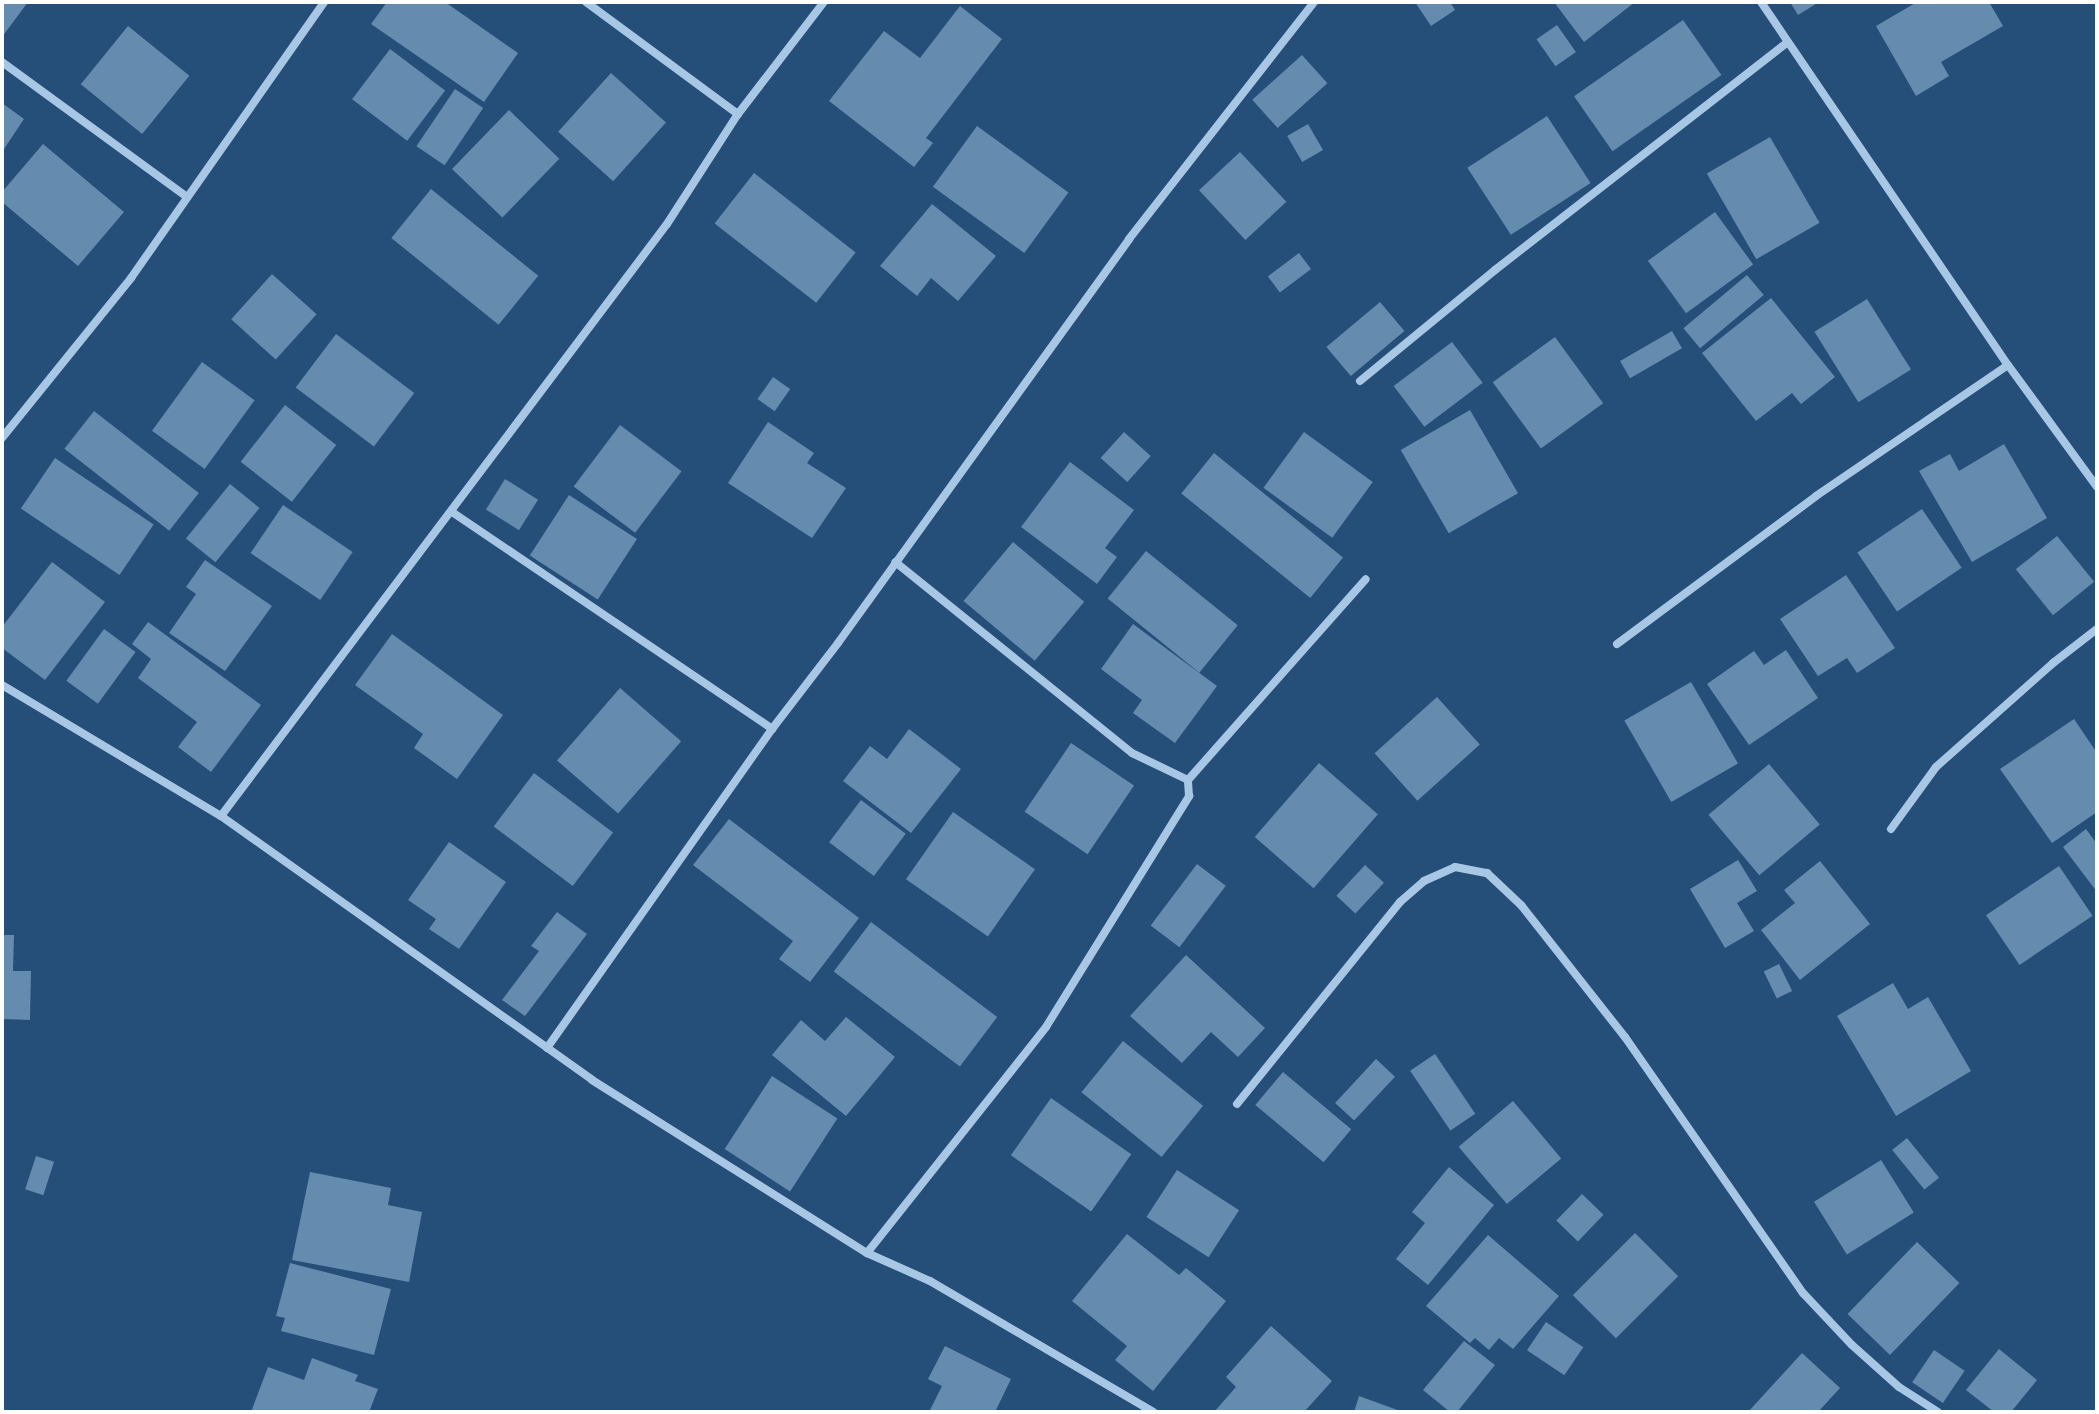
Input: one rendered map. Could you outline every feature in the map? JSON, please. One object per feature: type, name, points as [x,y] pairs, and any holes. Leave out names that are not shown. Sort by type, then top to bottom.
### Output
[{"type":"street","points":[[2,438],[131,278],[324,2]]},
{"type":"street","points":[[586,2],[738,114]]},
{"type":"street","points":[[221,816],[667,224],[738,114],[824,2]]},
{"type":"street","points":[[547,1048],[772,729],[1129,239],[1314,2]]},
{"type":"street","points":[[1761,2],[2008,365],[2097,487]]},
{"type":"street","points":[[1360,381],[1495,270],[1788,42]]},
{"type":"street","points":[[2,62],[187,197]]},
{"type":"street","points":[[1617,644],[1803,505],[2008,365]]},
{"type":"street","points":[[452,512],[772,729]]},
{"type":"street","points":[[895,562],[1132,753],[1188,780]]},
{"type":"street","points":[[867,1253],[1046,1027],[1189,796],[1188,780],[1366,579]]},
{"type":"street","points":[[1891,829],[1936,767],[2053,663],[2097,629]]},
{"type":"street","points":[[2,685],[221,816],[592,1080],[867,1253],[930,1281],[1153,1412]]},
{"type":"street","points":[[1237,1104],[1400,902],[1424,881],[1455,867],[1487,873],[1521,905],[1625,1037],[1803,1293],[1887,1377],[1938,1412]]},
{"type":"building","points":[[2,2],[28,2],[2,37]]},
{"type":"building","points":[[387,2],[445,2],[518,53],[484,102],[371,24]]},
{"type":"building","points":[[1415,2],[1450,2],[1455,10],[1431,26]]},
{"type":"building","points":[[1554,2],[1635,2],[1584,42]]},
{"type":"building","points":[[1790,2],[1819,2],[1798,15]]},
{"type":"building","points":[[1917,2],[1989,2],[2003,26],[1941,62],[1949,76],[1916,96],[1876,26]]},
{"type":"building","points":[[960,6],[1002,39],[926,138],[933,143],[914,167],[829,101],[884,31],[920,58]]},
{"type":"building","points":[[1683,20],[1721,75],[1612,151],[1574,96]]},
{"type":"building","points":[[1557,25],[1576,52],[1555,66],[1537,39]]},
{"type":"building","points":[[128,26],[189,76],[142,134],[81,84]]},
{"type":"building","points":[[390,49],[445,91],[407,141],[352,99]]},
{"type":"building","points":[[1302,55],[1327,83],[1278,128],[1252,100]]},
{"type":"building","points":[[611,73],[666,123],[613,181],[558,132]]},
{"type":"building","points":[[455,89],[483,108],[445,165],[416,146]]},
{"type":"building","points":[[2,103],[24,119],[2,152]]},
{"type":"building","points":[[509,110],[559,159],[502,218],[452,169]]},
{"type":"building","points":[[1547,116],[1591,183],[1511,235],[1467,168]]},
{"type":"building","points":[[1308,124],[1323,150],[1302,162],[1287,136]]},
{"type":"building","points":[[977,126],[1068,192],[1024,253],[933,187]]},
{"type":"building","points":[[1770,137],[1820,223],[1756,259],[1707,174]]},
{"type":"building","points":[[43,144],[124,212],[78,266],[2,202],[2,192]]},
{"type":"building","points":[[1240,152],[1286,202],[1245,240],[1199,190]]},
{"type":"building","points":[[754,173],[856,252],[816,303],[715,223]]},
{"type":"building","points":[[431,189],[538,276],[499,325],[391,238]]},
{"type":"building","points":[[932,204],[996,256],[958,301],[931,278],[917,296],[880,266]]},
{"type":"building","points":[[1715,212],[1753,265],[1686,313],[1648,261]]},
{"type":"building","points":[[1299,253],[1311,269],[1280,292],[1268,276]]},
{"type":"building","points":[[272,274],[317,314],[276,359],[231,319]]},
{"type":"building","points":[[1747,275],[1764,295],[1700,348],[1683,328]]},
{"type":"building","points":[[1771,298],[1835,377],[1801,404],[1792,393],[1756,421],[1702,353]]},
{"type":"building","points":[[1867,299],[1911,369],[1858,402],[1814,332]]},
{"type":"building","points":[[1380,302],[1404,331],[1351,376],[1326,347]]},
{"type":"building","points":[[1672,331],[1682,348],[1630,378],[1620,361]]},
{"type":"building","points":[[336,334],[414,393],[374,446],[296,388]]},
{"type":"building","points":[[1555,337],[1603,403],[1541,449],[1493,382]]},
{"type":"building","points":[[1452,342],[1483,383],[1424,427],[1394,386]]},
{"type":"building","points":[[202,362],[255,400],[205,469],[152,431]]},
{"type":"building","points":[[773,377],[790,389],[775,411],[758,399]]},
{"type":"building","points":[[285,405],[336,445],[292,502],[241,462]]},
{"type":"building","points":[[1470,410],[1518,493],[1449,533],[1401,450]]},
{"type":"building","points":[[94,411],[199,493],[169,531],[64,449]]},
{"type":"building","points":[[768,422],[814,453],[807,463],[846,488],[812,538],[728,483]]},
{"type":"building","points":[[620,425],[681,471],[635,533],[574,486]]},
{"type":"building","points":[[1124,432],[1151,456],[1127,482],[1101,458]]},
{"type":"building","points":[[1304,432],[1373,482],[1332,538],[1263,488]]},
{"type":"building","points":[[2004,444],[2047,518],[1972,562],[1919,471],[1950,454],[1959,471]]},
{"type":"building","points":[[1214,453],[1343,557],[1310,598],[1181,493]]},
{"type":"building","points":[[55,458],[154,525],[120,575],[21,509]]},
{"type":"building","points":[[1070,462],[1134,510],[1105,548],[1117,557],[1097,584],[1021,527]]},
{"type":"building","points":[[505,479],[538,500],[519,530],[486,510]]},
{"type":"building","points":[[230,484],[260,508],[215,562],[186,538]]},
{"type":"building","points":[[569,495],[637,539],[598,600],[530,555]]},
{"type":"building","points":[[283,505],[353,552],[320,600],[251,553]]},
{"type":"building","points":[[1922,509],[1962,568],[1897,611],[1857,553]]},
{"type":"building","points":[[2057,536],[2094,582],[2053,615],[2016,569]]},
{"type":"building","points":[[1013,542],[1084,602],[1035,661],[964,601]]},
{"type":"building","points":[[1146,551],[1238,625],[1199,673],[1108,598]]},
{"type":"building","points":[[205,560],[272,606],[225,671],[169,633],[196,594],[186,587]]},
{"type":"building","points":[[52,562],[105,602],[45,680],[2,648],[2,627]]},
{"type":"building","points":[[1846,575],[1895,648],[1857,673],[1847,658],[1818,676],[1780,619]]},
{"type":"building","points":[[148,622],[261,705],[211,772],[178,747],[197,722],[138,678],[151,659],[132,644]]},
{"type":"building","points":[[1133,624],[1217,686],[1175,743],[1133,713],[1142,700],[1101,669]]},
{"type":"building","points":[[104,629],[136,652],[98,704],[66,681]]},
{"type":"building","points":[[392,634],[503,715],[457,779],[414,748],[423,734],[355,685]]},
{"type":"building","points":[[1786,650],[1818,698],[1749,745],[1707,684],[1754,651],[1764,665]]},
{"type":"building","points":[[1691,682],[1738,763],[1671,802],[1624,720]]},
{"type":"building","points":[[620,688],[681,741],[618,814],[557,760]]},
{"type":"building","points":[[1437,697],[1480,745],[1417,801],[1375,753]]},
{"type":"building","points":[[2074,719],[2097,753],[2097,812],[2052,843],[2000,769]]},
{"type":"building","points":[[909,729],[961,769],[911,833],[843,781],[870,746],[887,759]]},
{"type":"building","points":[[1071,743],[1134,785],[1088,854],[1025,812]]},
{"type":"building","points":[[1319,763],[1378,814],[1314,888],[1255,837]]},
{"type":"building","points":[[1769,764],[1820,825],[1759,875],[1708,815]]},
{"type":"building","points":[[534,773],[613,833],[573,886],[494,827]]},
{"type":"building","points":[[861,800],[906,834],[874,876],[829,842]]},
{"type":"building","points":[[953,812],[1035,869],[988,937],[906,879]]},
{"type":"building","points":[[729,819],[859,918],[810,982],[779,959],[793,941],[693,865]]},
{"type":"building","points":[[2086,829],[2097,844],[2097,892],[2063,847]]},
{"type":"building","points":[[449,842],[506,882],[459,949],[429,929],[436,919],[408,900]]},
{"type":"building","points":[[1738,860],[1757,891],[1737,903],[1754,931],[1725,948],[1690,889]]},
{"type":"building","points":[[1820,861],[1870,924],[1800,980],[1761,930],[1795,903],[1784,890]]},
{"type":"building","points":[[1197,864],[1226,886],[1179,947],[1151,925]]},
{"type":"building","points":[[1365,865],[1384,883],[1355,913],[1336,896]]},
{"type":"building","points":[[2059,866],[2093,916],[2020,965],[1986,915]]},
{"type":"building","points":[[557,912],[587,934],[525,1016],[502,1000],[539,951],[531,946]]},
{"type":"building","points":[[871,922],[997,1017],[960,1067],[834,972]]},
{"type":"building","points":[[2,935],[14,935],[13,971],[31,971],[30,1020],[2,1019]]},
{"type":"building","points":[[1186,955],[1265,1028],[1238,1057],[1211,1032],[1182,1063],[1130,1016]]},
{"type":"building","points":[[1779,964],[1792,991],[1777,998],[1764,971]]},
{"type":"building","points":[[1893,983],[1908,1009],[1928,997],[1971,1071],[1896,1116],[1837,1016]]},
{"type":"building","points":[[846,1017],[895,1057],[846,1116],[772,1055],[801,1020],[825,1041]]},
{"type":"building","points":[[1123,1041],[1203,1106],[1162,1157],[1081,1092]]},
{"type":"building","points":[[1435,1054],[1475,1114],[1450,1130],[1410,1071]]},
{"type":"building","points":[[1376,1059],[1395,1077],[1354,1121],[1335,1103]]},
{"type":"building","points":[[1283,1072],[1351,1129],[1324,1162],[1255,1105]]},
{"type":"building","points":[[772,1076],[837,1118],[790,1191],[725,1149]]},
{"type":"building","points":[[1051,1098],[1131,1154],[1091,1212],[1011,1155]]},
{"type":"building","points":[[1513,1101],[1561,1158],[1507,1204],[1459,1147]]},
{"type":"building","points":[[1907,1138],[1939,1178],[1924,1190],[1892,1150]]},
{"type":"building","points":[[36,1156],[54,1162],[43,1195],[25,1189]]},
{"type":"building","points":[[1881,1160],[1914,1213],[1847,1254],[1814,1202]]},
{"type":"building","points":[[1449,1167],[1494,1205],[1428,1285],[1396,1259],[1425,1223],[1412,1212]]},
{"type":"building","points":[[1177,1170],[1239,1210],[1209,1257],[1147,1217]]},
{"type":"building","points":[[310,1172],[391,1188],[388,1205],[422,1212],[409,1282],[292,1260]]},
{"type":"building","points":[[1582,1194],[1604,1215],[1578,1241],[1556,1221]]},
{"type":"building","points":[[1635,1233],[1678,1276],[1616,1338],[1573,1295]]},
{"type":"building","points":[[1127,1234],[1179,1275],[1186,1268],[1226,1301],[1153,1391],[1115,1360],[1127,1346],[1072,1301]]},
{"type":"building","points":[[1488,1235],[1559,1296],[1513,1349],[1499,1338],[1489,1350],[1475,1338],[1470,1343],[1426,1306]]},
{"type":"building","points":[[1917,1242],[1959,1283],[1890,1355],[1848,1314]]},
{"type":"building","points":[[290,1263],[391,1289],[374,1355],[281,1331],[285,1318],[276,1316]]},
{"type":"building","points":[[1546,1322],[1583,1347],[1564,1375],[1527,1350]]},
{"type":"building","points":[[1271,1326],[1332,1381],[1304,1412],[1214,1412],[1236,1387],[1226,1377]]},
{"type":"building","points":[[1464,1341],[1495,1365],[1457,1412],[1450,1412],[1423,1390]]},
{"type":"building","points":[[945,1346],[1011,1379],[995,1412],[929,1412],[942,1386],[928,1379]]},
{"type":"building","points":[[1999,1349],[2037,1380],[2011,1412],[1994,1412],[1966,1390]]},
{"type":"building","points":[[1934,1350],[1965,1371],[1943,1403],[1912,1382]]},
{"type":"building","points":[[1802,1353],[1840,1388],[1818,1412],[1748,1412]]},
{"type":"building","points":[[312,1358],[358,1375],[355,1381],[378,1389],[369,1412],[251,1412],[268,1367],[304,1380]]},
{"type":"building","points":[[1359,1396],[1403,1412],[1354,1412]]}]
